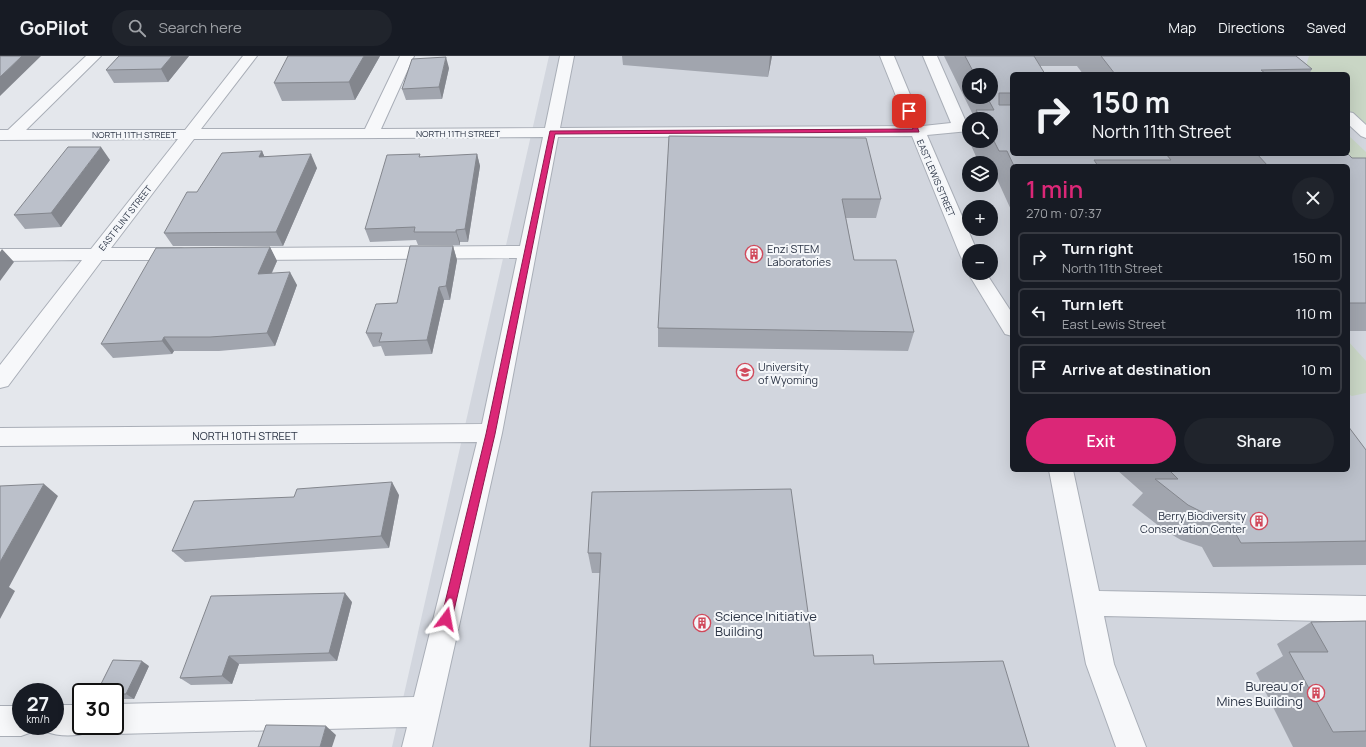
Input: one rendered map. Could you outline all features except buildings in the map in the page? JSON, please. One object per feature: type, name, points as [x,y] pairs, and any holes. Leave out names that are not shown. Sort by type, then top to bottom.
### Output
[{"type":"street","points":[[6,135],[94,56]]},
{"type":"street","name":"EAST FLINT STREET","points":[[0,380],[250,56]]},
{"type":"street","points":[[371,133],[407,56]]},
{"type":"street","points":[[417,747],[424,712],[491,434],[567,56]]},
{"type":"street","name":"EAST LEWIS STREET","points":[[887,56],[964,244]]},
{"type":"street","points":[[930,56],[962,120]]},
{"type":"street","points":[[1350,118],[1366,133]]},
{"type":"street","name":"NORTH 11TH STREET","points":[[6,135],[917,131],[962,126]]},
{"type":"street","points":[[225,254],[528,252]]},
{"type":"street","points":[[0,255],[201,254]]},
{"type":"street","points":[[981,280],[1010,326]]},
{"type":"street","name":"NORTH 10TH STREET","points":[[0,437],[491,434]]},
{"type":"street","points":[[1062,472],[1068,498],[1100,664],[1131,747]]},
{"type":"street","points":[[1088,603],[1366,609]]},
{"type":"street","points":[[124,719],[424,712]]},
{"type":"street","points":[[0,721],[12,721]]},
{"type":"shaded area","name":"University of Wyoming","points":[[549,56],[1366,56],[1366,747],[392,747]]},
{"type":"green space","points":[[1309,56],[1366,56],[1366,125],[1350,111],[1350,72],[1308,72],[1305,69]]},
{"type":"green space","points":[[1350,137],[1366,152],[1366,168],[1350,166],[1350,164],[1341,164],[1312,156],[1350,156]]},
{"type":"green space","points":[[1350,343],[1366,361],[1366,393],[1352,396],[1350,395]]},
{"type":"place","name":"Enzi STEM Laboratories","points":[[754,254]]},
{"type":"place","name":"University of Wyoming","points":[[745,372]]},
{"type":"place","name":"Berry Biodiversity Conservation Center","points":[[1259,521]]},
{"type":"place","name":"Science Initiative Building","points":[[702,623]]},
{"type":"place","name":"Bureau of Mines Building","points":[[1316,693]]},
{"type":"route","points":[[446,619],[491,434],[552,133],[917,131],[909,111]]}]
